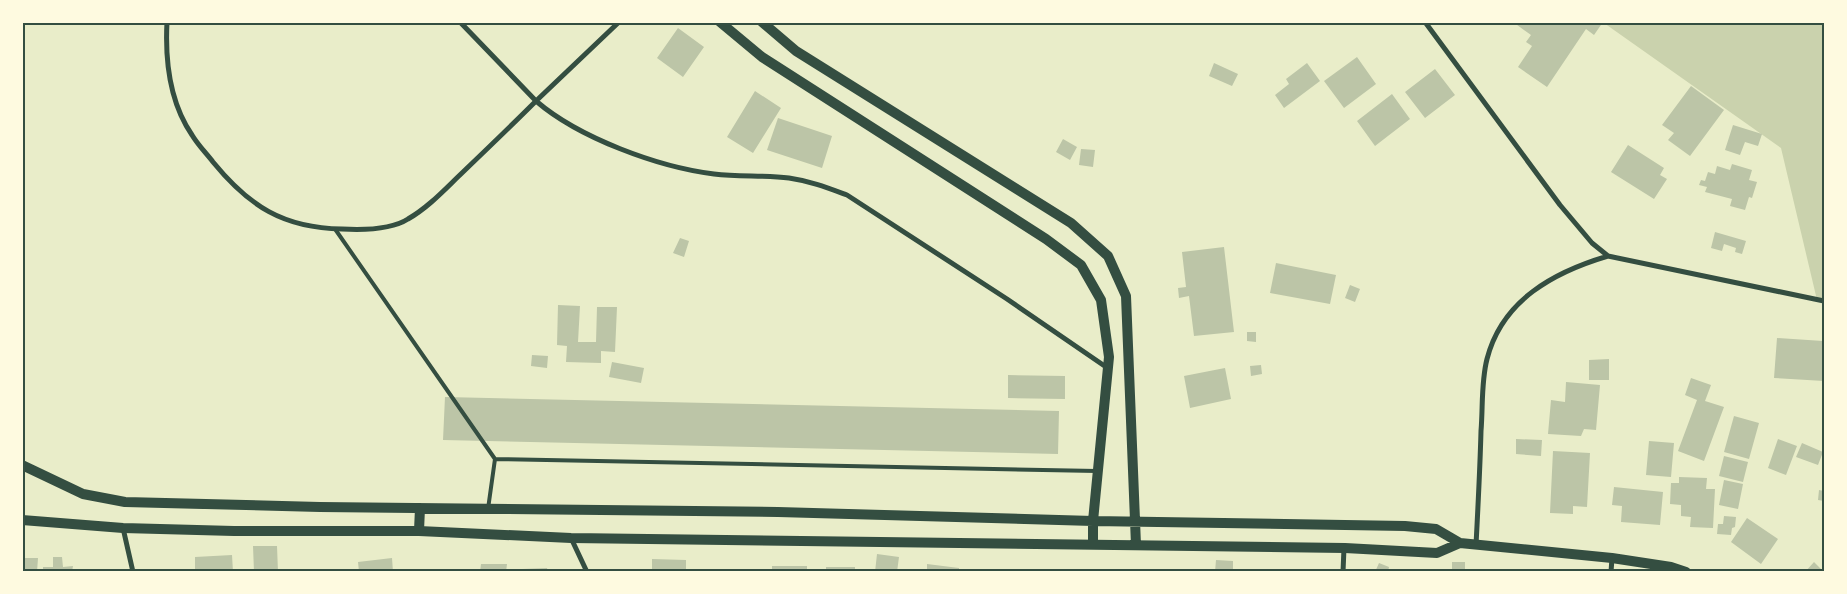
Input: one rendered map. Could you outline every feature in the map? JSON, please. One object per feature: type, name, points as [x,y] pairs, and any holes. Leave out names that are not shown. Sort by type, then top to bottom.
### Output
[{"type":"main road","points":[[720,22],[762,58],[1046,239],[1081,265],[1101,300],[1109,357],[1093,521],[1093,544]]},
{"type":"main road","points":[[762,22],[796,51],[1071,223],[1108,256],[1126,296],[1136,545]]},
{"type":"main road","points":[[22,465],[83,494],[125,502],[778,512],[1136,522],[1405,526],[1436,529],[1460,543],[1612,558],[1671,567],[1686,572]]},
{"type":"main road","points":[[419,531],[420,508]]},
{"type":"main road","points":[[22,520],[123,528],[234,531],[419,531],[571,538],[1344,548],[1437,553],[1460,543]]},
{"type":"street","points":[[167,22],[166,45],[172,88],[180,114],[192,135],[247,199],[268,212],[294,222],[335,229],[369,230],[407,220],[440,194],[619,22]]},
{"type":"street","points":[[460,22],[536,102],[576,130],[656,161],[713,174],[789,178],[822,185],[847,195],[1000,294],[1109,370]]},
{"type":"street","points":[[1425,22],[1560,204],[1592,242],[1608,256]]},
{"type":"street","points":[[1476,545],[1484,378],[1493,339],[1510,313],[1545,282],[1577,265],[1608,256],[1824,301]]},
{"type":"street","points":[[123,528],[133,572]]},
{"type":"street","points":[[571,538],[586,572]]},
{"type":"street","points":[[1343,572],[1344,548]]},
{"type":"street","points":[[1611,572],[1612,558]]},
{"type":"lane","points":[[335,229],[495,459],[488,509]]},
{"type":"lane","points":[[495,459],[1098,472]]},
{"type":"green space","points":[[1604,23],[1824,23],[1824,301],[1817,300],[1781,148]]},
{"type":"building","points":[[1513,22],[1603,22],[1594,35],[1586,29],[1547,87],[1518,67],[1532,46],[1526,42],[1531,35]]},
{"type":"building","points":[[678,28],[704,47],[683,77],[657,58]]},
{"type":"building","points":[[1357,57],[1376,84],[1344,108],[1324,81]]},
{"type":"building","points":[[1214,63],[1238,74],[1232,86],[1209,76]]},
{"type":"building","points":[[1307,63],[1320,81],[1284,108],[1275,95],[1289,84],[1286,79]]},
{"type":"building","points":[[1435,69],[1455,95],[1425,118],[1405,92]]},
{"type":"building","points":[[1691,86],[1724,110],[1690,156],[1668,140],[1674,133],[1662,125]]},
{"type":"building","points":[[755,91],[781,108],[753,153],[727,137]]},
{"type":"building","points":[[1392,94],[1410,119],[1375,146],[1357,121]]},
{"type":"building","points":[[778,118],[832,136],[822,168],[767,150]]},
{"type":"building","points":[[1733,125],[1762,134],[1758,146],[1745,142],[1740,155],[1725,150]]},
{"type":"building","points":[[1063,139],[1077,147],[1070,160],[1056,152]]},
{"type":"building","points":[[1628,145],[1664,168],[1660,175],[1667,179],[1654,199],[1611,172]]},
{"type":"building","points":[[1081,149],[1095,150],[1093,167],[1079,165]]},
{"type":"building","points":[[1732,164],[1752,170],[1749,180],[1757,182],[1752,198],[1749,197],[1745,210],[1730,206],[1732,199],[1705,192],[1707,187],[1699,185],[1701,180],[1705,181],[1708,172],[1715,174],[1717,166],[1730,170]]},
{"type":"building","points":[[1715,232],[1746,241],[1742,254],[1735,252],[1736,248],[1724,244],[1722,251],[1711,248]]},
{"type":"building","points":[[680,238],[689,241],[684,257],[673,253]]},
{"type":"building","points":[[1224,247],[1234,332],[1194,336],[1189,296],[1179,298],[1178,288],[1186,287],[1182,252]]},
{"type":"building","points":[[1276,263],[1336,275],[1330,304],[1270,293]]},
{"type":"building","points":[[1350,285],[1360,289],[1355,302],[1345,298]]},
{"type":"building","points":[[558,305],[580,306],[578,342],[596,342],[597,307],[617,307],[615,352],[601,351],[601,363],[566,362],[567,346],[557,345]]},
{"type":"building","points":[[1247,332],[1256,332],[1256,342],[1247,341]]},
{"type":"building","points":[[1777,338],[1823,341],[1824,381],[1774,378]]},
{"type":"building","points":[[532,355],[548,356],[547,368],[531,366]]},
{"type":"building","points":[[1609,359],[1609,380],[1589,380],[1589,360]]},
{"type":"building","points":[[612,362],[644,368],[641,383],[609,377]]},
{"type":"building","points":[[1261,365],[1262,374],[1251,376],[1250,366]]},
{"type":"building","points":[[1225,368],[1231,399],[1190,408],[1184,376]]},
{"type":"building","points":[[1008,375],[1065,376],[1065,399],[1008,398]]},
{"type":"building","points":[[1691,378],[1711,385],[1705,401],[1724,407],[1704,461],[1678,451],[1697,400],[1685,395]]},
{"type":"building","points":[[1566,382],[1600,385],[1596,430],[1584,429],[1581,436],[1548,434],[1551,400],[1565,402]]},
{"type":"building","points":[[445,397],[1059,411],[1058,454],[443,440]]},
{"type":"building","points":[[1734,416],[1759,423],[1749,459],[1724,452]]},
{"type":"building","points":[[1516,439],[1542,440],[1541,456],[1516,454]]},
{"type":"building","points":[[1778,439],[1797,446],[1786,475],[1768,468]]},
{"type":"building","points":[[1649,441],[1674,443],[1671,477],[1646,475]]},
{"type":"building","points":[[1802,443],[1823,452],[1818,465],[1796,457]]},
{"type":"building","points":[[1553,451],[1590,453],[1587,507],[1573,506],[1573,514],[1550,513]]},
{"type":"building","points":[[1724,456],[1748,462],[1743,482],[1719,476]]},
{"type":"building","points":[[1679,477],[1707,478],[1706,489],[1715,489],[1713,528],[1690,527],[1691,517],[1681,516],[1681,505],[1670,504],[1671,483],[1679,483]]},
{"type":"building","points":[[1724,480],[1743,484],[1738,509],[1719,505]]},
{"type":"building","points":[[1614,487],[1663,492],[1660,525],[1621,522],[1622,506],[1612,505]]},
{"type":"building","points":[[1819,490],[1824,491],[1824,501],[1818,500]]},
{"type":"building","points":[[1724,516],[1736,517],[1735,527],[1732,528],[1731,535],[1717,534],[1718,524],[1723,524]]},
{"type":"building","points":[[1747,518],[1778,539],[1761,564],[1731,542]]},
{"type":"building","points":[[253,546],[277,546],[278,572],[254,572]]},
{"type":"building","points":[[877,554],[899,557],[897,572],[875,572]]},
{"type":"building","points":[[232,555],[233,572],[195,572],[195,557]]},
{"type":"building","points":[[53,557],[62,557],[63,567],[73,566],[72,572],[43,572],[43,567],[53,567]]},
{"type":"building","points":[[22,558],[38,558],[37,572],[22,572]]},
{"type":"building","points":[[392,558],[393,572],[359,572],[358,562]]},
{"type":"building","points":[[652,559],[686,560],[686,572],[652,572]]},
{"type":"building","points":[[1216,560],[1233,561],[1233,572],[1215,572]]},
{"type":"building","points":[[1452,562],[1465,562],[1465,571],[1452,571]]},
{"type":"building","points":[[1814,562],[1824,572],[1805,572]]},
{"type":"building","points":[[1379,563],[1389,567],[1388,572],[1375,572]]},
{"type":"building","points":[[481,564],[507,564],[506,572],[480,572]]},
{"type":"building","points":[[927,564],[959,568],[959,572],[927,572]]},
{"type":"building","points":[[772,566],[807,566],[807,572],[772,572]]},
{"type":"building","points":[[826,567],[855,567],[855,572],[826,572]]},
{"type":"building","points":[[547,568],[548,572],[522,572],[522,569]]},
{"type":"building","points":[[1149,569],[1177,570],[1177,572],[1149,572]]}]
